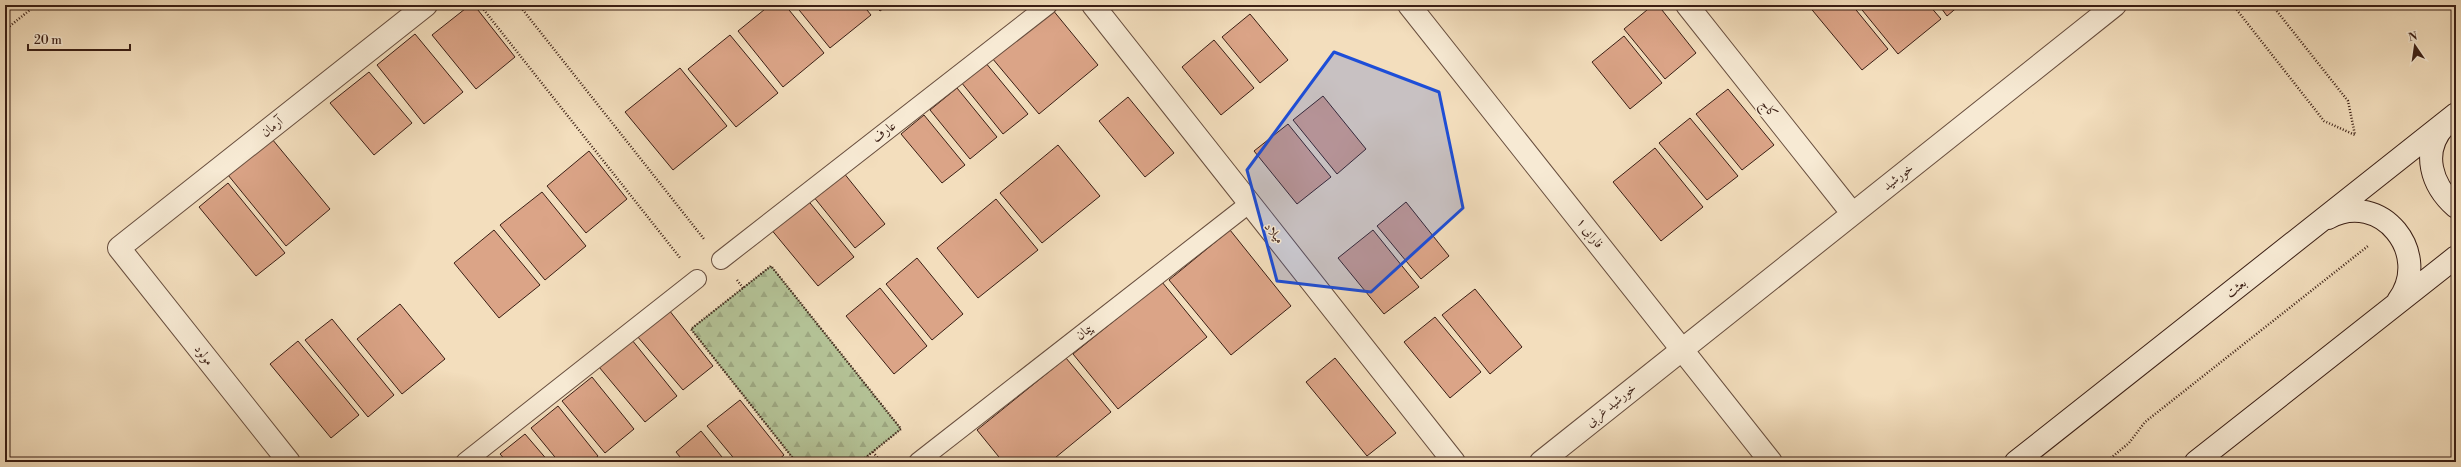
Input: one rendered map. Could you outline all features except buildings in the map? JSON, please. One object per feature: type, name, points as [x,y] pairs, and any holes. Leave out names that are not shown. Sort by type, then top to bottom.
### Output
[{"type":"street","name":"آرمان","points":[[119,248],[426,5]]},
{"type":"street","name":"میلاد","points":[[1093,5],[1454,462]]},
{"type":"street","name":"فارابی ۱","points":[[1409,5],[1771,462]]},
{"type":"street","name":"کاج","points":[[1687,5],[1852,213]]},
{"type":"street","name":"خورشید","points":[[1681,349],[2115,5]]},
{"type":"street","points":[[2454,115],[2440,129],[2435,140],[2431,163],[2434,180],[2443,196],[2456,207]]},
{"type":"street","name":"بعثت","points":[[2016,462],[2454,115]]},
{"type":"street","points":[[2319,223],[2334,215],[2350,211],[2366,212],[2382,218],[2395,229],[2404,242],[2409,256],[2410,271],[2406,286],[2399,300],[2389,311]]},
{"type":"street","name":"مولود","points":[[119,248],[289,462]]},
{"type":"street","points":[[2196,462],[2456,257]]},
{"type":"street","name":"خورشید غربی","points":[[1541,462],[1681,349]]},
{"type":"lane","name":"عارف","points":[[721,260],[1048,5]]},
{"type":"lane","name":"پیمان","points":[[918,462],[1250,203]]},
{"type":"lane","points":[[465,462],[697,279]]},
{"type":"path","points":[[5,30],[36,5]]},
{"type":"path","points":[[480,5],[719,307]]},
{"type":"path","points":[[519,5],[743,288]]},
{"type":"path","points":[[2233,5],[2324,121],[2355,135],[2348,101],[2272,5]]},
{"type":"path","points":[[2106,462],[2129,443],[2145,422],[2359,252],[2395,229]]},
{"type":"path","points":[[796,462],[691,329],[771,266],[901,430],[860,462]]},
{"type":"path","points":[[873,452],[881,462]]},
{"type":"highlighted area","points":[[1334,52],[1439,92],[1463,208],[1371,292],[1277,281],[1247,170]]},
{"type":"green space","points":[[771,266],[901,429],[860,462],[796,462],[691,329]]}]
